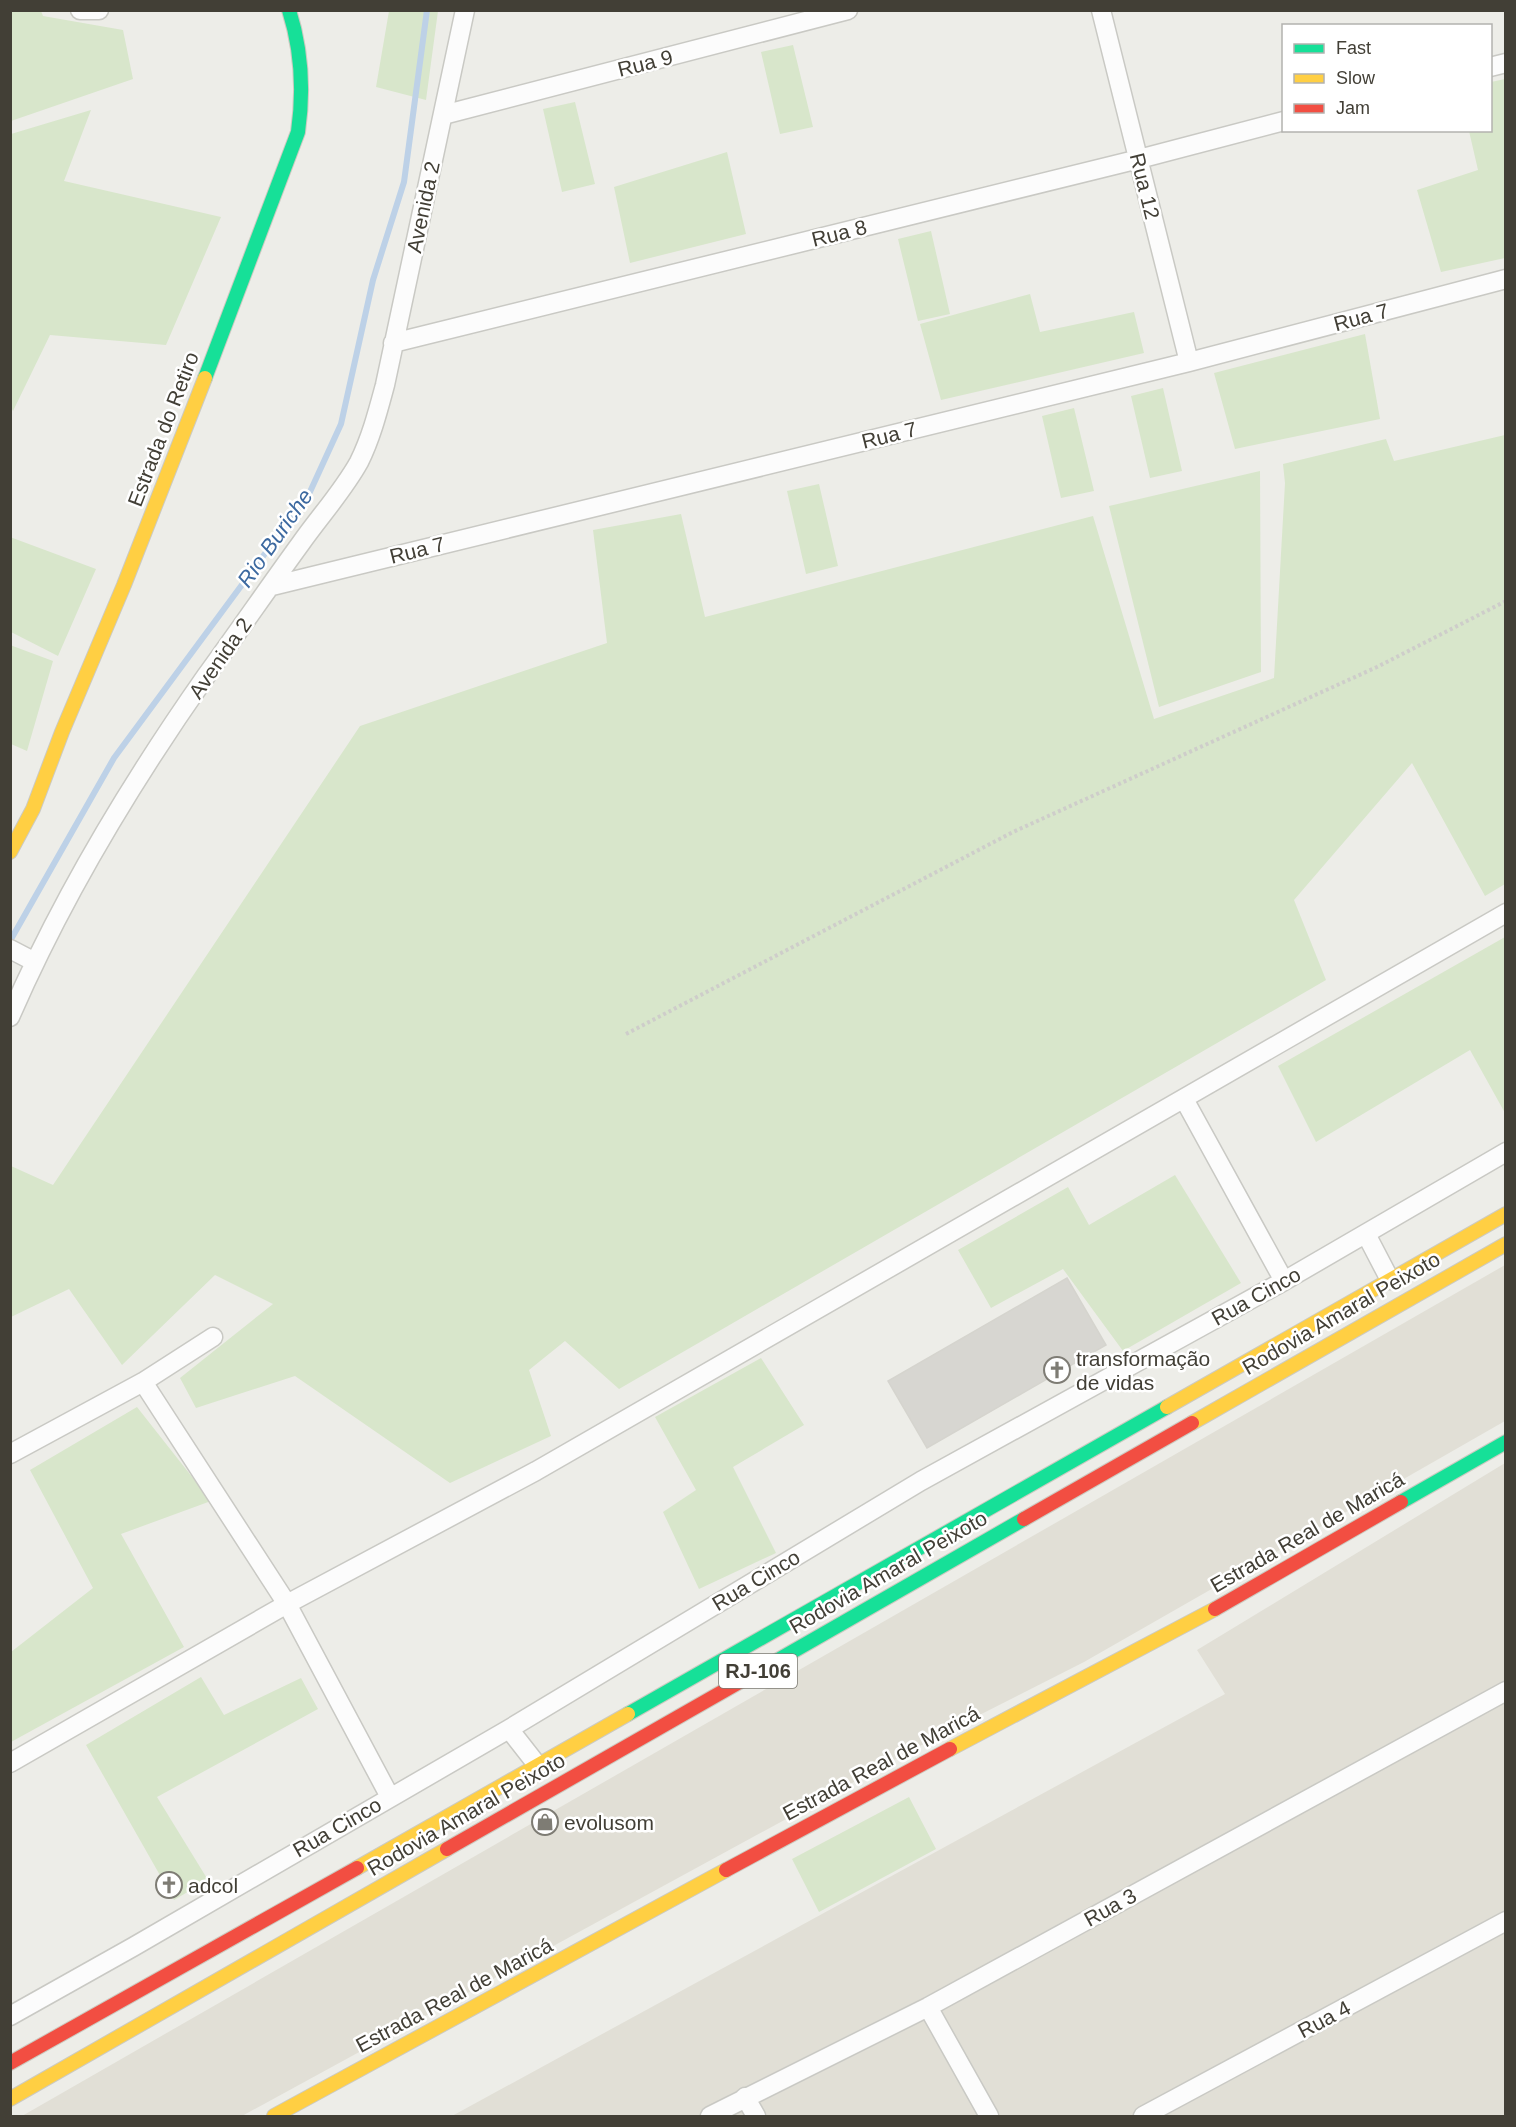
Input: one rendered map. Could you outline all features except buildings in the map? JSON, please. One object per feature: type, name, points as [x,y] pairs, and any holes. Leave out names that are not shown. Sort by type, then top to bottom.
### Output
[{"type":"main road","name":"Estrada do Retiro","points":[[10,852],[33,808],[128,574],[230,316],[298,132],[302,107],[302,75],[296,32],[289,10]]},
{"type":"main road","name":"Rodovia Amaral Peixoto","points":[[10,2063],[538,1766],[1506,1214]]},
{"type":"main road","name":"Rodovia Amaral Peixoto","points":[[10,2099],[1506,1244]]},
{"type":"main road","name":"Estrada Real de Maricá","points":[[274,2116],[962,1742],[1180,1629],[1506,1442]]},
{"type":"street","points":[[80,10],[99,10]]},
{"type":"street","name":"Avenida 2","points":[[10,1017],[21,955],[103,836],[147,762],[359,462],[375,422],[385,385],[465,10]]},
{"type":"street","name":"Rua 9","points":[[443,115],[848,10]]},
{"type":"street","name":"Rua 12","points":[[1101,10],[1189,362]]},
{"type":"street","name":"Rua 8","points":[[393,343],[1282,122]]},
{"type":"street","name":"Rua 7","points":[[272,585],[1189,362],[1506,279]]},
{"type":"street","points":[[10,1763],[287,1604],[536,1471],[1506,913]]},
{"type":"street","points":[[1184,1099],[1284,1281]]},
{"type":"street","name":"Rua Cinco","points":[[10,2016],[134,1947],[509,1729],[921,1481],[1284,1281],[1506,1152]]},
{"type":"street","points":[[1366,1234],[1390,1280]]},
{"type":"street","points":[[10,1454],[143,1382],[213,1337]]},
{"type":"street","points":[[143,1382],[287,1604],[390,1797]]},
{"type":"street","name":"Rua 3","points":[[710,2116],[928,2007],[1506,1691]]},
{"type":"street","points":[[509,1729],[538,1766]]},
{"type":"street","name":"Rua 4","points":[[1143,2116],[1506,1921]]},
{"type":"street","points":[[928,2007],[989,2116]]},
{"type":"street","points":[[746,2097],[756,2116]]},
{"type":"path","points":[[626,1034],[1013,832],[1377,667],[1506,601]]},
{"type":"shaded area","points":[[1505,1265],[1505,1421],[1084,1662],[940,1735],[242,2116],[22,2116]]},
{"type":"shaded area","points":[[1505,1463],[1505,2116],[452,2116],[1225,1694],[1197,1650]]},
{"type":"green space","points":[[10,11],[41,11],[43,16],[123,30],[133,79],[11,121]]},
{"type":"green space","points":[[389,11],[438,11],[426,100],[376,87]]},
{"type":"green space","points":[[793,45],[813,127],[780,134],[761,52]]},
{"type":"green space","points":[[1505,79],[1505,258],[1441,272],[1417,190],[1478,170],[1469,132],[1492,132],[1492,82]]},
{"type":"green space","points":[[575,102],[595,184],[562,192],[543,109]]},
{"type":"green space","points":[[91,110],[64,181],[221,217],[166,345],[50,335],[13,411],[10,405],[11,134]]},
{"type":"green space","points":[[727,152],[746,234],[630,263],[614,187]]},
{"type":"green space","points":[[931,231],[950,314],[918,321],[898,239]]},
{"type":"green space","points":[[1030,294],[1040,332],[1134,312],[1144,353],[941,400],[920,324]]},
{"type":"green space","points":[[1365,334],[1380,419],[1235,449],[1214,373]]},
{"type":"green space","points":[[1163,388],[1182,471],[1150,478],[1131,396]]},
{"type":"green space","points":[[1074,408],[1094,491],[1061,498],[1042,416]]},
{"type":"green space","points":[[1505,435],[1505,884],[1485,896],[1412,763],[1294,900],[1326,980],[619,1389],[565,1341],[529,1370],[551,1436],[450,1483],[295,1376],[196,1408],[180,1378],[273,1304],[215,1275],[122,1365],[69,1289],[11,1317],[11,1166],[53,1185],[360,726],[607,643],[593,530],[681,514],[705,617],[1093,516],[1154,719],[1274,678],[1285,483],[1283,464],[1386,439],[1394,461]]},
{"type":"green space","points":[[1260,471],[1261,672],[1159,707],[1109,506]]},
{"type":"green space","points":[[819,484],[838,566],[806,574],[787,491]]},
{"type":"green space","points":[[10,537],[96,569],[58,656],[11,632]]},
{"type":"green space","points":[[10,645],[53,661],[27,751],[11,744]]},
{"type":"green space","points":[[1505,937],[1505,1113],[1470,1050],[1316,1142],[1278,1066]]},
{"type":"green space","points":[[1175,1175],[1241,1283],[1123,1351],[1063,1269],[991,1308],[958,1250],[1068,1187],[1089,1225]]},
{"type":"green space","points":[[761,1358],[804,1425],[733,1467],[776,1553],[699,1589],[663,1512],[696,1490],[655,1417]]},
{"type":"green space","points":[[137,1407],[211,1501],[121,1534],[184,1647],[11,1742],[11,1652],[93,1588],[30,1470]]},
{"type":"green space","points":[[201,1677],[224,1715],[301,1678],[318,1709],[157,1797],[208,1880],[174,1900],[86,1745]]},
{"type":"green space","points":[[909,1797],[936,1849],[819,1912],[792,1859]]},
{"type":"waterway","name":"Rio Buriche","points":[[10,941],[114,758],[309,494],[341,424],[373,280],[404,182],[427,10]]},
{"type":"traffic: fast","points":[[205,378],[298,132],[301,71],[297,40],[289,10]]},
{"type":"traffic: fast","points":[[628,1714],[1167,1407]]},
{"type":"traffic: fast","points":[[1401,1502],[1506,1442]]},
{"type":"traffic: fast","points":[[771,1664],[1024,1519]]},
{"type":"traffic: slow","points":[[10,852],[33,809],[205,378]]},
{"type":"traffic: slow","points":[[1167,1407],[1506,1214]]},
{"type":"traffic: slow","points":[[1192,1423],[1506,1244]]},
{"type":"traffic: slow","points":[[950,1749],[1215,1609]]},
{"type":"traffic: slow","points":[[357,1868],[628,1714]]},
{"type":"traffic: slow","points":[[10,2099],[447,1849]]},
{"type":"traffic: slow","points":[[274,2116],[726,1870]]},
{"type":"traffic: jam","points":[[1024,1519],[1192,1423]]},
{"type":"traffic: jam","points":[[1215,1609],[1401,1502]]},
{"type":"traffic: jam","points":[[447,1849],[771,1664]]},
{"type":"traffic: jam","points":[[726,1870],[950,1749]]},
{"type":"traffic: jam","points":[[10,2063],[357,1868]]},
{"type":"place","name":"transformação de vidas","points":[[1057,1370]]},
{"type":"place","name":"evolusom","points":[[545,1822]]},
{"type":"place","name":"adcol","points":[[169,1885]]}]
